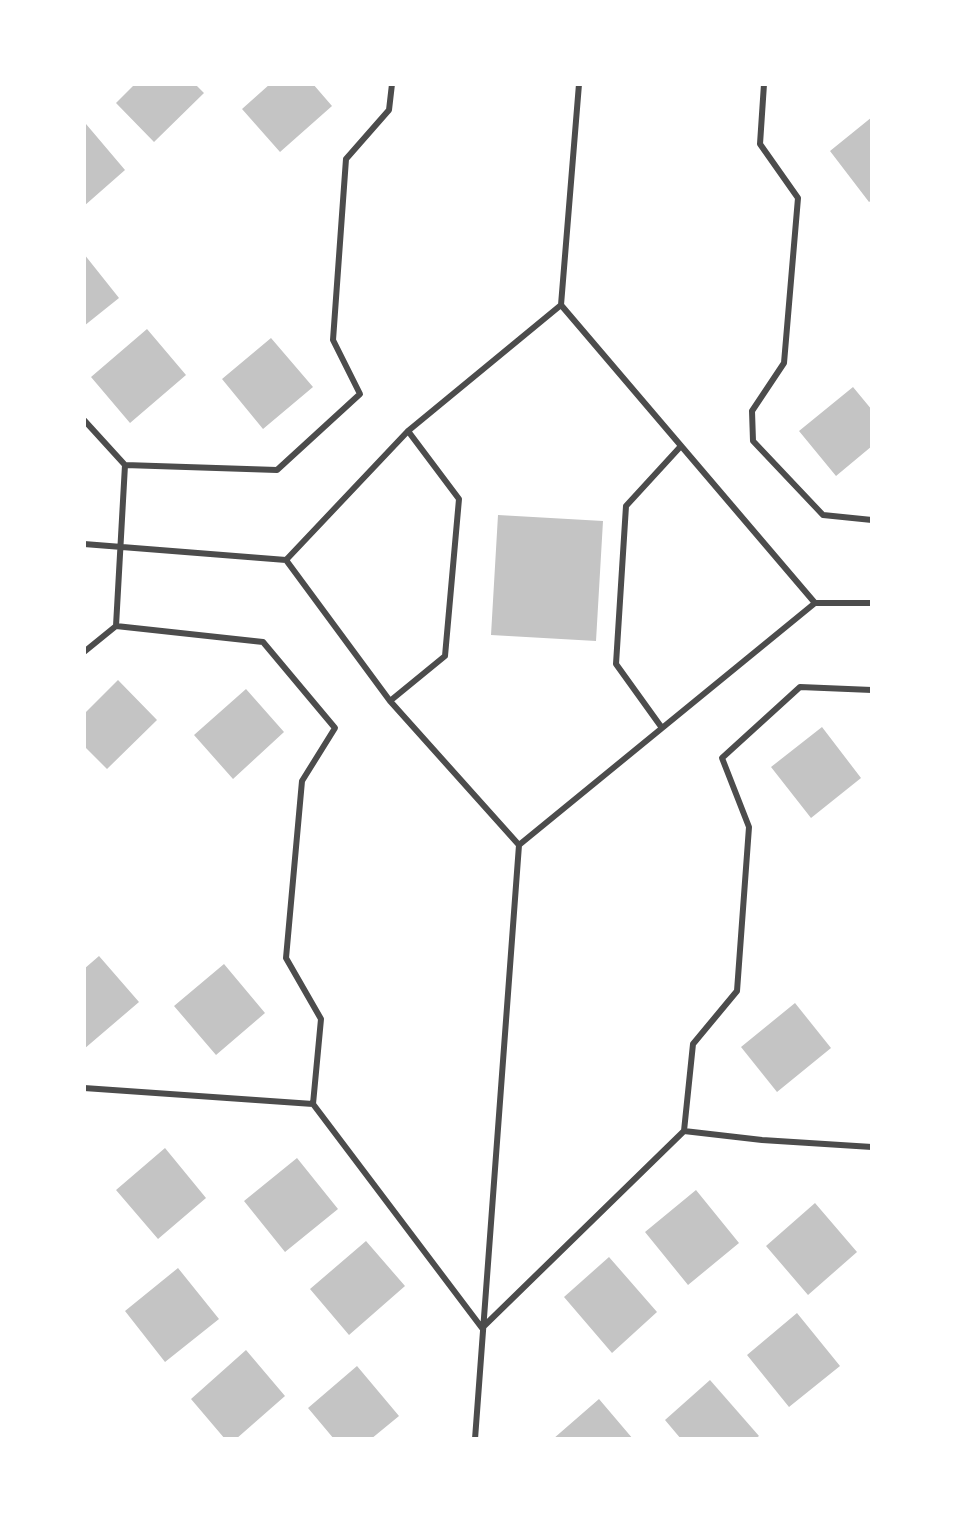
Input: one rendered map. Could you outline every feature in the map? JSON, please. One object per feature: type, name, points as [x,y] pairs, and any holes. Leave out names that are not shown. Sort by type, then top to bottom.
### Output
[{"type":"street","points":[[125,465],[277,470],[360,394],[333,340],[346,159],[389,110],[392,84]]},
{"type":"street","points":[[579,84],[561,305],[815,603]]},
{"type":"street","points":[[764,84],[760,144],[798,198],[784,363],[752,411],[753,441],[823,514],[872,520]]},
{"type":"street","points":[[286,560],[408,431],[561,305]]},
{"type":"street","points":[[84,420],[125,465],[116,626]]},
{"type":"street","points":[[390,701],[445,656],[459,500],[408,431]]},
{"type":"street","points":[[662,728],[616,664],[619,608],[626,506],[681,446]]},
{"type":"street","points":[[84,544],[286,560],[390,701],[519,845],[475,1439]]},
{"type":"street","points":[[519,845],[815,603],[872,603]]},
{"type":"street","points":[[84,652],[116,626],[263,642],[334,728],[302,781],[286,958],[321,1019],[313,1104],[482,1328]]},
{"type":"street","points":[[482,1328],[684,1131],[693,1044],[737,990],[749,827],[722,758],[800,687],[872,690]]},
{"type":"street","points":[[84,1088],[313,1104]]},
{"type":"street","points":[[684,1131],[762,1140],[872,1147]]},
{"type":"building","points":[[135,84],[195,84],[204,93],[154,142],[116,103]]},
{"type":"building","points":[[270,84],[313,84],[332,106],[280,152],[242,109]]},
{"type":"building","points":[[872,117],[872,200],[869,202],[830,151]]},
{"type":"building","points":[[86,124],[125,170],[84,206],[84,125]]},
{"type":"building","points":[[84,254],[119,298],[84,326]]},
{"type":"building","points":[[147,329],[186,375],[130,423],[91,377]]},
{"type":"building","points":[[271,338],[313,387],[263,429],[222,379]]},
{"type":"building","points":[[853,387],[872,410],[872,446],[836,476],[799,431]]},
{"type":"building","points":[[498,515],[603,521],[596,641],[491,635]]},
{"type":"building","points":[[118,680],[157,720],[107,769],[84,746],[84,714]]},
{"type":"building","points":[[246,689],[284,732],[233,779],[194,735]]},
{"type":"building","points":[[822,727],[861,778],[811,818],[771,767]]},
{"type":"building","points":[[99,956],[139,1002],[84,1049],[84,969]]},
{"type":"building","points":[[224,964],[265,1013],[216,1055],[174,1006]]},
{"type":"building","points":[[795,1003],[831,1048],[777,1092],[741,1047]]},
{"type":"building","points":[[165,1148],[206,1198],[158,1239],[116,1190]]},
{"type":"building","points":[[297,1158],[338,1209],[285,1252],[244,1201]]},
{"type":"building","points":[[696,1190],[739,1243],[688,1285],[645,1232]]},
{"type":"building","points":[[815,1203],[857,1252],[808,1295],[766,1246]]},
{"type":"building","points":[[366,1241],[405,1286],[349,1335],[310,1289]]},
{"type":"building","points":[[609,1257],[657,1312],[612,1353],[564,1297]]},
{"type":"building","points":[[178,1268],[219,1319],[165,1362],[125,1311]]},
{"type":"building","points":[[797,1313],[840,1366],[789,1407],[747,1355]]},
{"type":"building","points":[[246,1350],[285,1396],[236,1439],[225,1439],[191,1399]]},
{"type":"building","points":[[357,1366],[399,1416],[371,1439],[334,1439],[308,1408]]},
{"type":"building","points":[[710,1380],[759,1436],[755,1439],[681,1439],[665,1420]]},
{"type":"building","points":[[599,1399],[633,1439],[553,1439]]}]
